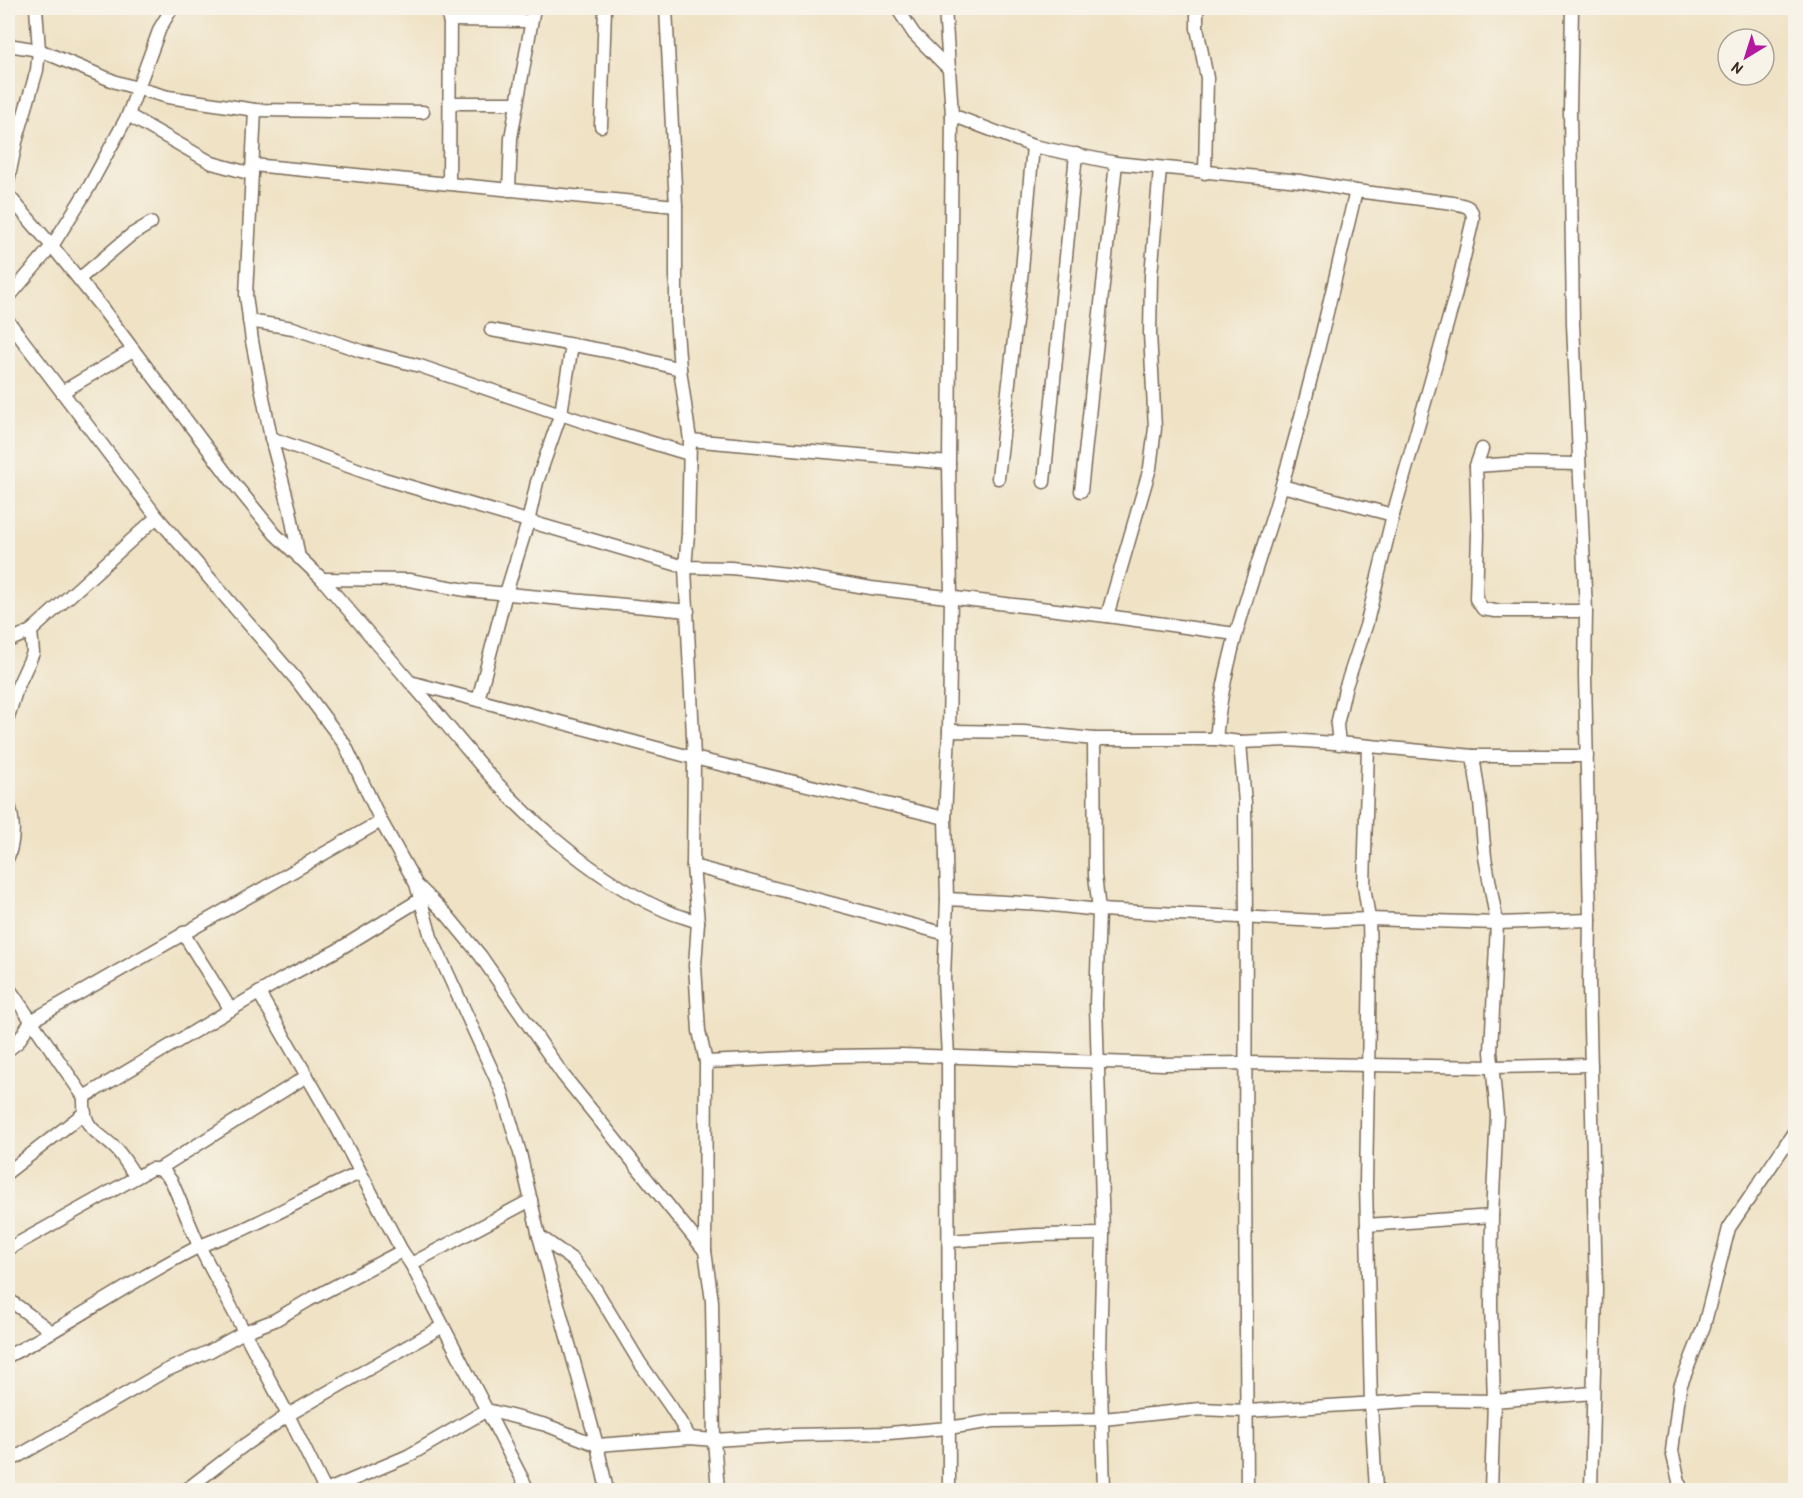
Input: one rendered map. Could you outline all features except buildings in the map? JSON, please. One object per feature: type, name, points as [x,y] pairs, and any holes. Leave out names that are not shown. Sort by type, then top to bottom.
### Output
[{"type":"street","points":[[8,181],[16,142],[37,70],[39,50],[36,8]]},
{"type":"street","points":[[8,298],[52,246],[89,187],[128,114],[160,28],[172,8]]},
{"type":"street","points":[[509,190],[511,138],[534,8]]},
{"type":"street","points":[[601,126],[605,8]]},
{"type":"street","points":[[666,8],[676,206],[676,318],[680,369],[690,440],[686,567],[694,758],[693,866],[698,922],[695,966],[699,1030],[706,1062],[705,1251],[712,1301],[714,1440],[718,1491]]},
{"type":"street","points":[[897,8],[914,34],[949,69]]},
{"type":"street","points":[[945,8],[952,115],[949,463],[951,597],[945,818],[947,899],[944,979],[948,1057],[949,1491]]},
{"type":"street","points":[[1197,8],[1197,28],[1207,78],[1205,173]]},
{"type":"street","points":[[1572,8],[1570,111],[1573,324],[1586,611],[1590,920],[1588,983],[1596,1290],[1591,1491]]},
{"type":"street","points":[[449,182],[451,103],[449,14],[531,21]]},
{"type":"street","points":[[8,45],[39,50],[138,90],[168,97],[255,110],[423,112]]},
{"type":"street","points":[[451,103],[516,103]]},
{"type":"street","points":[[255,110],[246,295],[271,438],[290,510],[299,558]]},
{"type":"street","points":[[128,114],[212,163],[253,169],[449,182],[676,206]]},
{"type":"street","points":[[952,115],[1033,146],[1116,163],[1300,182],[1464,205],[1473,213],[1455,296],[1393,514],[1366,626],[1345,688],[1337,725],[1339,744]]},
{"type":"street","points":[[998,478],[1022,270],[1033,146]]},
{"type":"street","points":[[1044,482],[1076,154]]},
{"type":"street","points":[[1081,491],[1116,163]]},
{"type":"street","points":[[1107,616],[1150,468],[1154,438],[1150,333],[1151,276],[1160,168]]},
{"type":"street","points":[[1216,739],[1218,714],[1235,634],[1282,486],[1321,340],[1356,191]]},
{"type":"street","points":[[8,195],[79,279],[275,534],[322,579],[468,750],[544,830],[632,893],[664,910],[698,922]]},
{"type":"street","points":[[79,279],[131,235],[151,223]]},
{"type":"street","points":[[8,321],[157,517],[295,678],[341,739],[381,821],[416,884],[431,937],[502,1092],[512,1120],[538,1236],[597,1445],[607,1491]]},
{"type":"street","points":[[249,321],[292,328],[362,351],[437,371],[689,454]]},
{"type":"street","points":[[491,330],[623,354],[680,369]]},
{"type":"street","points":[[478,700],[537,482],[561,413],[572,345]]},
{"type":"street","points":[[62,392],[133,350]]},
{"type":"street","points":[[271,438],[384,479],[686,567],[731,568],[796,575],[871,588],[1107,616],[1235,634]]},
{"type":"street","points":[[690,440],[949,463]]},
{"type":"street","points":[[1482,449],[1476,466],[1478,534],[1476,599],[1483,609],[1495,611],[1586,611]]},
{"type":"street","points":[[1476,466],[1520,463],[1579,464]]},
{"type":"street","points":[[1282,486],[1393,514]]},
{"type":"street","points":[[8,641],[31,631],[157,517]]},
{"type":"street","points":[[322,579],[410,580],[466,590],[688,611]]},
{"type":"street","points":[[8,717],[17,688],[33,653],[31,631]]},
{"type":"street","points":[[410,682],[694,758],[945,818]]},
{"type":"street","points":[[949,731],[1024,732],[1094,739],[1216,739],[1240,742],[1281,740],[1473,756],[1587,756]]},
{"type":"street","points":[[1094,739],[1095,875],[1099,910],[1096,969],[1103,1234],[1100,1353],[1104,1491]]},
{"type":"street","points":[[1240,742],[1245,804],[1247,1491]]},
{"type":"street","points":[[1368,746],[1365,886],[1369,919],[1366,1183],[1371,1404],[1376,1491]]},
{"type":"street","points":[[1473,756],[1485,857],[1497,923],[1491,1041],[1497,1115],[1492,1216],[1491,1306],[1494,1401],[1491,1491]]},
{"type":"street","points":[[8,802],[13,834],[8,856]]},
{"type":"street","points":[[8,1050],[18,1042],[31,1021],[381,821]]},
{"type":"street","points":[[693,866],[946,934]]},
{"type":"street","points":[[416,884],[447,915],[480,955],[563,1075],[705,1251]]},
{"type":"street","points":[[84,1097],[421,899]]},
{"type":"street","points":[[947,899],[1043,904],[1099,910],[1320,921],[1369,919],[1497,923],[1590,920]]},
{"type":"street","points":[[183,933],[231,1010]]},
{"type":"street","points":[[8,987],[84,1097],[83,1114],[90,1127],[118,1151],[136,1178]]},
{"type":"street","points":[[259,993],[337,1128],[411,1264],[528,1491]]},
{"type":"street","points":[[706,1062],[834,1056],[948,1057],[1098,1063],[1492,1067],[1591,1065]]},
{"type":"street","points":[[8,1249],[151,1169],[159,1168],[307,1076]]},
{"type":"street","points":[[8,1172],[83,1114]]},
{"type":"street","points":[[1681,1491],[1672,1451],[1680,1387],[1704,1326],[1729,1228],[1796,1129]]},
{"type":"street","points":[[159,1168],[172,1182],[199,1246],[327,1491],[408,1456],[487,1410],[546,1425],[597,1445],[690,1438],[714,1440],[793,1435],[889,1433],[994,1421],[1103,1419],[1200,1410],[1247,1411],[1425,1400],[1494,1401],[1593,1393]]},
{"type":"street","points":[[8,1356],[199,1246],[245,1228],[320,1190],[360,1173]]},
{"type":"street","points":[[411,1264],[531,1200]]},
{"type":"street","points":[[1367,1225],[1492,1216]]},
{"type":"street","points":[[949,1241],[1036,1235],[1103,1234]]},
{"type":"street","points":[[538,1236],[573,1260],[596,1290],[640,1363],[690,1438]]},
{"type":"street","points":[[8,1462],[165,1371],[210,1352],[244,1332],[275,1320],[402,1251]]},
{"type":"street","points":[[8,1299],[52,1332]]},
{"type":"street","points":[[186,1491],[243,1446],[288,1415],[443,1326]]}]
